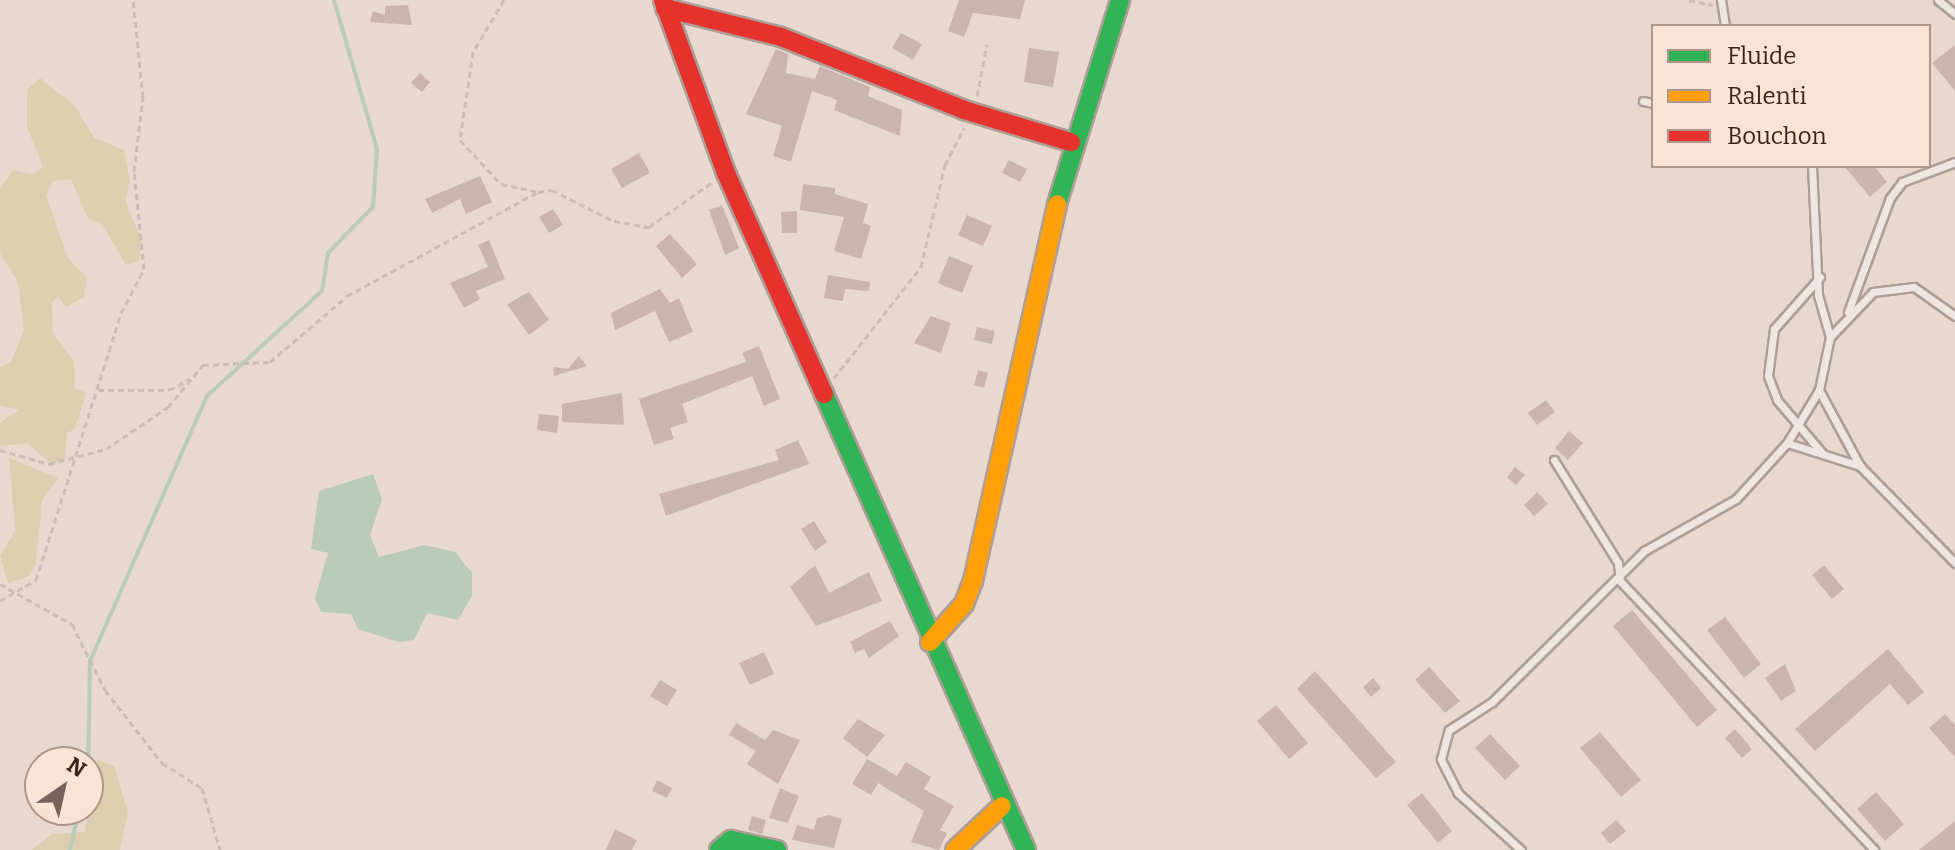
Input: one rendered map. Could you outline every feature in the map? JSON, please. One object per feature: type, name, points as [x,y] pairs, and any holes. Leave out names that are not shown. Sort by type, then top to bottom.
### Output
[{"type":"street","points":[[930,642],[964,604],[973,581],[1071,142],[1120,0]]},
{"type":"street","points":[[664,4],[781,37],[975,113],[1071,142]]},
{"type":"street","points":[[664,4],[726,173],[1002,806],[1026,850]]},
{"type":"street","points":[[955,850],[1002,806]]},
{"type":"street","points":[[719,850],[731,840],[777,850]]},
{"type":"lane","points":[[1938,0],[1955,14]]},
{"type":"lane","points":[[1722,4],[1725,24]]},
{"type":"lane","points":[[1643,101],[1651,103]]},
{"type":"lane","points":[[1848,314],[1890,198],[1902,182],[1955,162]]},
{"type":"lane","points":[[1521,850],[1458,793],[1441,759],[1449,730],[1492,702],[1620,581],[1644,551],[1736,499],[1787,443],[1819,390],[1830,337],[1820,277],[1812,168]]},
{"type":"lane","points":[[1820,277],[1805,286],[1771,342],[1768,376],[1798,425],[1823,454]]},
{"type":"lane","points":[[1830,337],[1848,314],[1873,292],[1914,287],[1955,316]]},
{"type":"lane","points":[[1819,390],[1860,466],[1955,563]]},
{"type":"lane","points":[[1787,443],[1860,466]]},
{"type":"lane","points":[[1554,460],[1618,563],[1620,581],[1874,850]]},
{"type":"path","points":[[0,601],[36,580],[97,390],[147,256],[134,171],[143,97],[133,0]]},
{"type":"path","points":[[504,0],[473,52],[460,140],[501,184],[538,192],[552,190],[614,221],[649,227],[726,173]]},
{"type":"path","points":[[1689,0],[1722,4]]},
{"type":"path","points":[[822,393],[921,267],[953,142],[975,113],[987,44]]},
{"type":"path","points":[[0,450],[33,462],[72,464],[168,407],[203,365],[270,362],[347,296],[538,192]]},
{"type":"path","points":[[97,390],[169,390],[195,373]]},
{"type":"path","points":[[0,584],[11,594],[72,624],[105,690],[162,763],[202,788],[220,850]]},
{"type":"shaded area","points":[[40,78],[75,106],[94,138],[124,150],[130,181],[125,200],[142,242],[139,261],[126,265],[103,225],[87,217],[71,179],[53,181],[46,196],[68,258],[87,278],[84,297],[66,307],[58,296],[52,303],[53,333],[74,362],[75,388],[86,393],[75,429],[67,433],[65,460],[51,464],[27,443],[0,446],[0,423],[19,410],[0,406],[0,367],[11,362],[24,330],[18,282],[0,253],[0,189],[13,170],[33,174],[43,167],[27,127],[27,90]]},
{"type":"shaded area","points":[[9,458],[58,478],[42,500],[36,563],[28,577],[8,583],[0,556],[15,531]]},
{"type":"shaded area","points":[[373,474],[382,499],[370,535],[379,557],[425,545],[455,552],[472,573],[472,596],[458,620],[427,613],[414,640],[398,642],[358,629],[351,614],[321,612],[315,598],[328,553],[311,549],[319,491]]},
{"type":"shaded area","points":[[104,762],[114,766],[128,812],[120,850],[32,850],[52,834],[85,832],[86,826],[104,826]]},
{"type":"building","points":[[959,0],[1025,0],[1020,19],[973,13],[964,37],[948,31]]},
{"type":"building","points":[[408,5],[412,25],[370,22],[373,11],[385,15],[385,6]]},
{"type":"building","points":[[901,33],[922,44],[913,60],[892,48]]},
{"type":"building","points":[[1955,45],[1955,91],[1932,63]]},
{"type":"building","points":[[1029,48],[1059,52],[1053,87],[1024,82]]},
{"type":"building","points":[[776,49],[788,54],[786,73],[815,79],[820,66],[870,87],[868,96],[902,110],[900,136],[834,110],[837,100],[812,91],[791,162],[773,156],[782,126],[746,114]]},
{"type":"building","points":[[420,73],[430,82],[422,92],[411,83]]},
{"type":"building","points":[[639,153],[650,173],[622,188],[611,169]]},
{"type":"building","points":[[1009,160],[1027,169],[1020,182],[1002,173]]},
{"type":"building","points":[[1846,168],[1876,168],[1887,182],[1870,197]]},
{"type":"building","points":[[480,176],[492,202],[466,214],[460,199],[432,213],[425,199]]},
{"type":"building","points":[[803,184],[835,188],[835,194],[868,204],[863,223],[871,226],[861,259],[834,251],[844,217],[800,210]]},
{"type":"building","points":[[722,205],[739,248],[725,255],[709,210]]},
{"type":"building","points":[[553,209],[563,225],[549,233],[539,217]]},
{"type":"building","points":[[797,211],[797,233],[782,233],[781,212]]},
{"type":"building","points":[[967,215],[992,226],[983,246],[958,235]]},
{"type":"building","points":[[670,234],[697,264],[682,278],[656,246]]},
{"type":"building","points":[[489,240],[505,279],[476,291],[480,299],[464,308],[450,283],[488,267],[478,245]]},
{"type":"building","points":[[949,256],[973,266],[962,293],[938,283]]},
{"type":"building","points":[[828,275],[870,282],[869,291],[845,289],[843,301],[824,298]]},
{"type":"building","points":[[660,289],[670,303],[679,298],[693,332],[669,342],[655,311],[615,330],[611,313]]},
{"type":"building","points":[[529,292],[549,320],[529,335],[507,304]]},
{"type":"building","points":[[931,316],[951,323],[941,353],[914,343]]},
{"type":"building","points":[[977,327],[995,331],[992,344],[974,340]]},
{"type":"building","points":[[759,346],[780,399],[764,406],[752,376],[682,404],[688,422],[670,428],[674,439],[654,445],[639,399],[746,362],[742,353]]},
{"type":"building","points":[[579,356],[587,366],[554,376],[553,367],[568,369]]},
{"type":"building","points":[[978,370],[988,373],[984,388],[974,385]]},
{"type":"building","points":[[622,393],[624,425],[562,422],[562,404]]},
{"type":"building","points":[[1546,400],[1555,412],[1537,425],[1528,413]]},
{"type":"building","points":[[539,414],[559,416],[557,433],[537,430]]},
{"type":"building","points":[[1569,431],[1583,443],[1568,460],[1555,448]]},
{"type":"building","points":[[798,440],[809,464],[666,516],[659,494],[779,460],[775,450]]},
{"type":"building","points":[[1515,467],[1525,475],[1516,485],[1507,477]]},
{"type":"building","points":[[1537,492],[1548,504],[1534,516],[1524,505]]},
{"type":"building","points":[[814,521],[827,542],[815,551],[801,529]]},
{"type":"building","points":[[815,565],[829,593],[869,572],[882,601],[816,626],[790,587]]},
{"type":"building","points":[[1824,565],[1844,589],[1832,599],[1812,575]]},
{"type":"building","points":[[1632,610],[1717,710],[1697,727],[1613,626]]},
{"type":"building","points":[[1725,617],[1761,664],[1744,678],[1707,630]]},
{"type":"building","points":[[890,621],[899,636],[869,658],[864,649],[855,653],[850,642]]},
{"type":"building","points":[[1888,649],[1924,692],[1908,705],[1890,684],[1815,751],[1795,729]]},
{"type":"building","points":[[764,652],[774,674],[750,685],[739,663]]},
{"type":"building","points":[[1785,664],[1796,691],[1781,701],[1765,678]]},
{"type":"building","points":[[1429,667],[1460,701],[1445,713],[1415,680]]},
{"type":"building","points":[[1315,671],[1396,762],[1376,778],[1297,689]]},
{"type":"building","points":[[1373,678],[1381,688],[1371,697],[1363,687]]},
{"type":"building","points":[[660,680],[677,690],[667,706],[650,696]]},
{"type":"building","points":[[1276,705],[1308,743],[1289,759],[1257,721]]},
{"type":"building","points":[[1945,714],[1955,725],[1955,757],[1929,728]]},
{"type":"building","points":[[858,719],[885,735],[867,757],[843,738]]},
{"type":"building","points":[[736,723],[765,740],[773,730],[800,740],[778,784],[747,764],[756,751],[729,735]]},
{"type":"building","points":[[1735,729],[1752,749],[1742,758],[1725,738]]},
{"type":"building","points":[[1600,732],[1641,780],[1621,797],[1580,748]]},
{"type":"building","points":[[1490,734],[1520,766],[1505,780],[1475,748]]},
{"type":"building","points":[[867,759],[897,776],[906,762],[931,777],[924,789],[954,806],[940,830],[947,833],[939,850],[911,842],[924,811],[878,783],[871,795],[852,784]]},
{"type":"building","points":[[657,780],[672,788],[667,798],[652,791]]},
{"type":"building","points":[[780,788],[799,796],[788,823],[769,818]]},
{"type":"building","points":[[1876,792],[1904,824],[1885,841],[1857,809]]},
{"type":"building","points":[[1422,793],[1452,831],[1438,843],[1407,805]]},
{"type":"building","points":[[829,815],[842,819],[834,848],[792,840],[797,825],[814,830],[817,818]]},
{"type":"building","points":[[752,816],[766,820],[762,834],[748,830]]},
{"type":"building","points":[[1616,820],[1626,831],[1610,844],[1601,833]]},
{"type":"building","points":[[1955,821],[1955,850],[1919,850]]},
{"type":"building","points":[[615,829],[637,840],[632,850],[606,850]]},
{"type":"waterway","points":[[88,746],[90,661],[207,396],[322,291],[328,253],[373,207],[377,149],[334,0]]},
{"type":"waterway","points":[[70,850],[75,826]]},
{"type":"traffic: fast","points":[[1057,204],[1120,0]]},
{"type":"traffic: fast","points":[[824,394],[1026,850]]},
{"type":"traffic: fast","points":[[719,850],[731,840],[777,850]]},
{"type":"traffic: slow","points":[[930,642],[964,604],[973,581],[1057,204]]},
{"type":"traffic: slow","points":[[955,850],[1002,806]]},
{"type":"traffic: jam","points":[[663,0],[726,173],[824,394]]},
{"type":"traffic: jam","points":[[665,8],[781,37],[964,110],[1071,142]]}]
